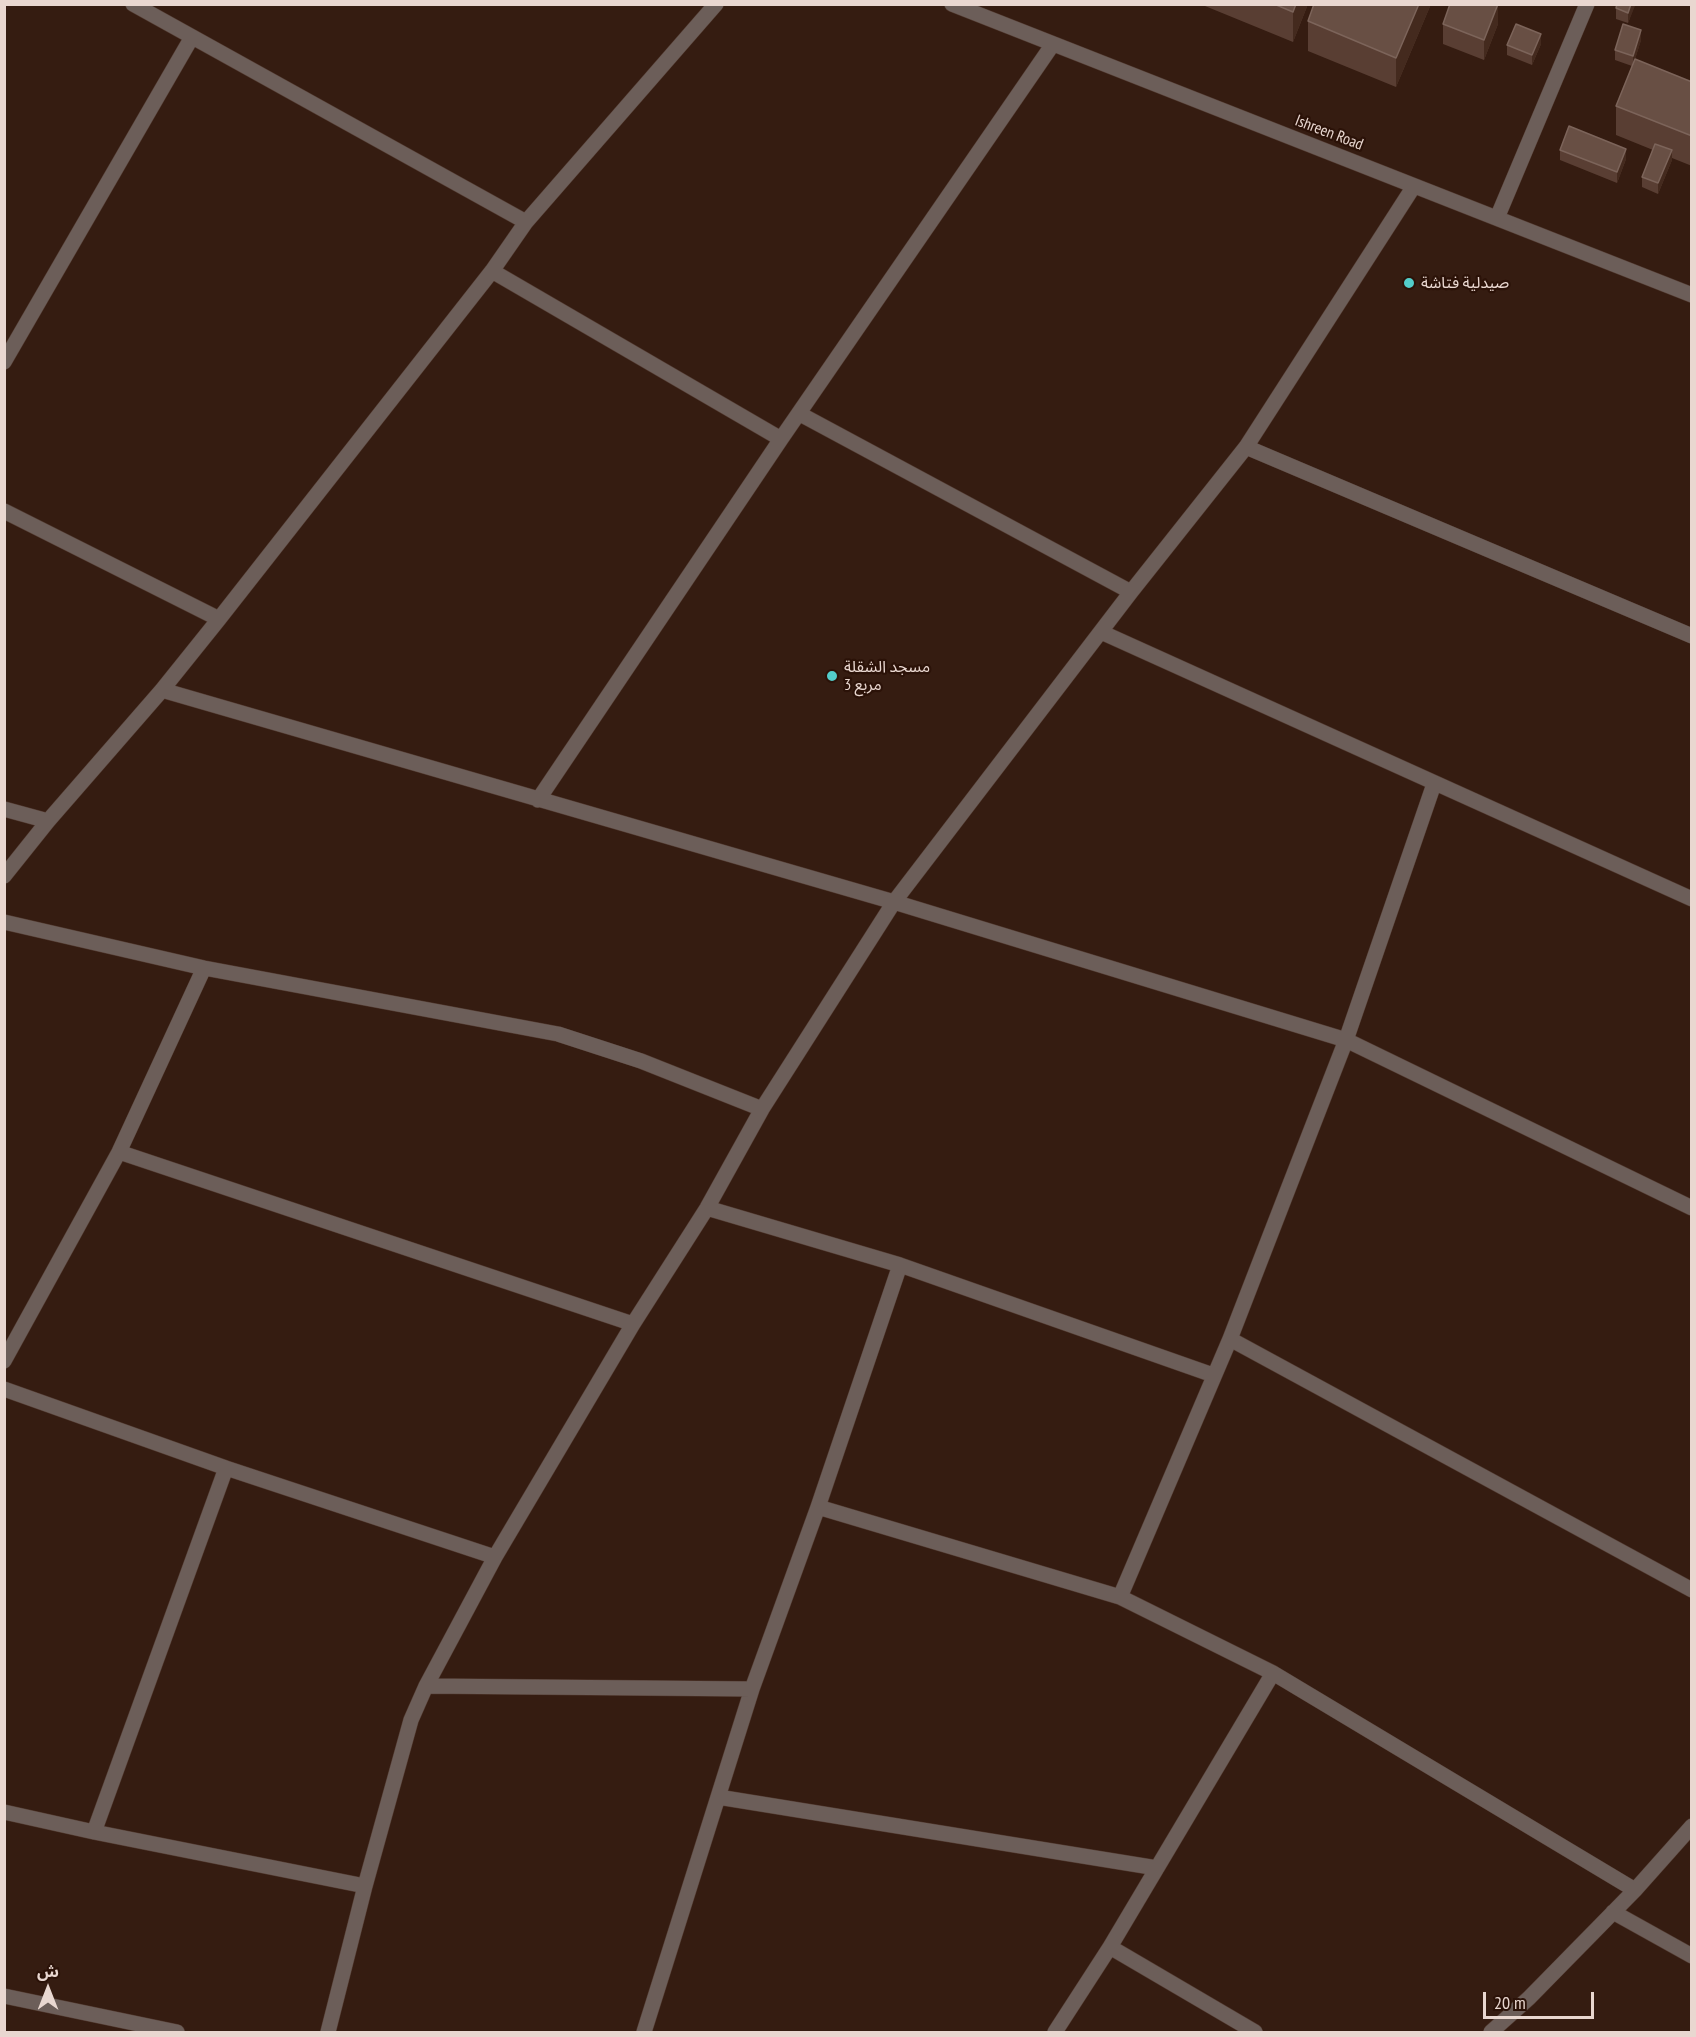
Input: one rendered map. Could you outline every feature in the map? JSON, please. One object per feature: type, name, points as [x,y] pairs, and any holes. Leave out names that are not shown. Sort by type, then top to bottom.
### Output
[{"type":"street","points":[[133,4],[526,222]]},
{"type":"street","points":[[4,876],[48,821],[162,690],[219,619],[492,271],[526,222],[716,4]]},
{"type":"street","name":"Ishreen Road","points":[[952,4],[1692,295]]},
{"type":"street","points":[[1497,218],[1587,4]]},
{"type":"street","points":[[4,362],[192,37]]},
{"type":"street","points":[[538,801],[781,439],[1053,44]]},
{"type":"street","points":[[328,2032],[411,1720],[426,1686],[495,1557],[633,1324],[707,1208],[762,1109],[894,902],[1131,592],[1246,447],[1414,186]]},
{"type":"street","points":[[492,271],[781,439]]},
{"type":"street","points":[[800,414],[1131,592]]},
{"type":"street","points":[[1246,447],[1692,636]]},
{"type":"street","points":[[4,511],[219,619]]},
{"type":"street","points":[[1101,632],[1692,899]]},
{"type":"street","points":[[162,690],[538,801],[894,902],[1346,1040],[1692,1208]]},
{"type":"street","points":[[1120,1597],[1230,1339],[1346,1040],[1434,784]]},
{"type":"street","points":[[4,809],[48,821]]},
{"type":"street","points":[[4,922],[204,968],[558,1034],[641,1061],[762,1109]]},
{"type":"street","points":[[4,1361],[119,1152],[204,968]]},
{"type":"street","points":[[119,1152],[633,1324]]},
{"type":"street","points":[[707,1208],[900,1265],[1213,1375]]},
{"type":"street","points":[[644,2032],[752,1689],[818,1508],[900,1265]]},
{"type":"street","points":[[1230,1339],[1692,1590]]},
{"type":"street","points":[[4,1389],[226,1468],[495,1557]]},
{"type":"street","points":[[94,1832],[226,1468]]},
{"type":"street","points":[[818,1508],[1120,1597],[1273,1673],[1635,1890]]},
{"type":"street","points":[[1055,2032],[1110,1947],[1273,1673]]},
{"type":"street","points":[[426,1686],[752,1689]]},
{"type":"street","points":[[718,1797],[1157,1868]]},
{"type":"street","points":[[4,1812],[365,1886]]},
{"type":"street","points":[[1491,2032],[1529,1998],[1635,1890],[1692,1826]]},
{"type":"street","points":[[1613,1912],[1692,1956]]},
{"type":"street","points":[[1110,1947],[1255,2032]]},
{"type":"street","points":[[4,1996],[177,2032]]},
{"type":"building","points":[[1274,4],[1296,4],[1293,12]]},
{"type":"building","points":[[1314,4],[1419,4],[1396,58],[1308,21]]},
{"type":"building","points":[[1450,4],[1498,4],[1484,40],[1443,24]]},
{"type":"building","points":[[1617,4],[1631,4],[1628,13],[1616,8]]},
{"type":"building","points":[[1516,24],[1541,34],[1532,55],[1507,45]]},
{"type":"building","points":[[1623,24],[1641,30],[1633,56],[1615,50]]},
{"type":"building","points":[[1635,59],[1692,82],[1692,136],[1616,106]]},
{"type":"building","points":[[1569,126],[1626,149],[1617,172],[1560,150]]},
{"type":"building","points":[[1655,144],[1672,150],[1658,183],[1642,177]]},
{"type":"place","name":"صيدلية فتاشة","points":[[1409,283]]},
{"type":"place","name":"مسجد الشقلة مربع 3","points":[[832,676]]}]
